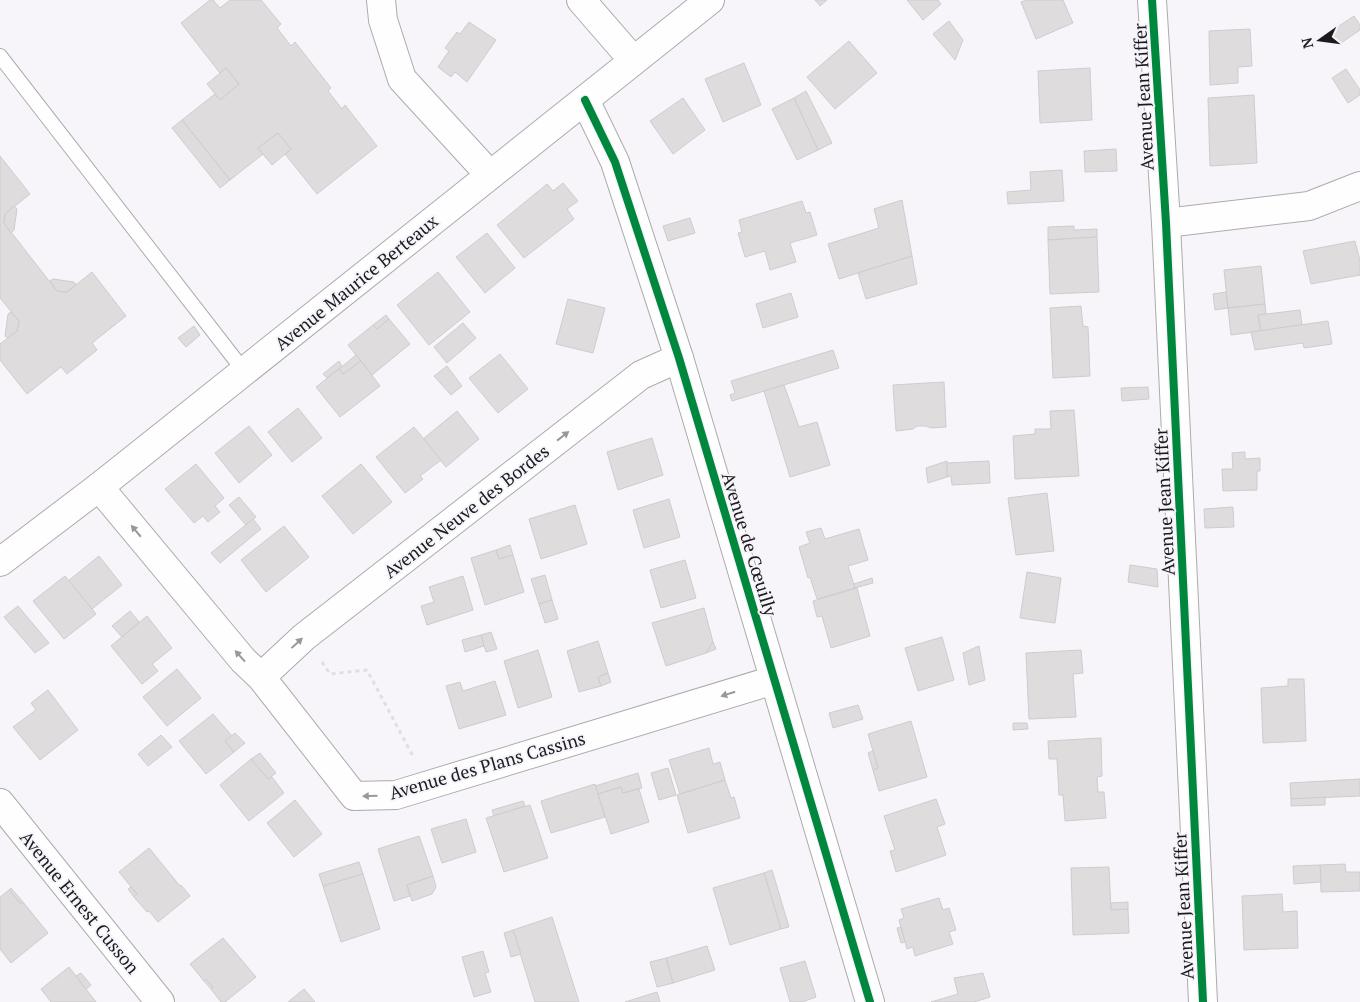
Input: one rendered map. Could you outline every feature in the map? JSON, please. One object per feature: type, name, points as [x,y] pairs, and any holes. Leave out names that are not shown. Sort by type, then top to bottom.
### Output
[{"type":"street","points":[[381,0],[383,20],[402,78],[490,175]]},
{"type":"street","points":[[581,0],[633,60]]},
{"type":"street","name":"Avenue Maurice Berteaux","points":[[0,562],[99,487],[710,0]]},
{"type":"street","name":"Avenue Jean Kiffer","points":[[1152,0],[1166,223],[1203,1002]]},
{"type":"street","name":"Avenue de Cœuilly","points":[[585,100],[615,162],[679,358],[870,1002]]},
{"type":"street","points":[[1166,223],[1309,206],[1360,186]]},
{"type":"street","name":"Avenue Neuve des Bordes","points":[[261,677],[304,637],[641,376],[679,358]]},
{"type":"street","name":"Avenue des Plans Cassins","points":[[99,487],[242,660],[261,677],[354,796],[396,795],[774,680]]},
{"type":"street","name":"Avenue Ernest Cusson","points":[[0,803],[160,1002]]},
{"type":"lane","points":[[0,56],[244,372]]},
{"type":"path","points":[[304,637],[330,674],[367,670],[428,785]]},
{"type":"building","points":[[210,0],[213,0],[220,8],[230,0],[261,0],[281,24],[277,28],[291,46],[295,42],[331,88],[328,91],[342,109],[345,105],[377,146],[317,194],[285,154],[291,149],[278,133],[258,148],[263,154],[230,180],[182,120],[215,94],[220,100],[239,84],[226,68],[220,73],[181,23]]},
{"type":"building","points":[[815,0],[827,0],[820,6]]},
{"type":"building","points":[[907,0],[938,0],[941,4],[923,20]]},
{"type":"building","points":[[1027,0],[1063,0],[1073,23],[1036,39],[1021,2]]},
{"type":"building","points":[[1354,16],[1360,25],[1360,30],[1338,45],[1330,32]]},
{"type":"building","points":[[949,21],[963,40],[955,60],[933,34]]},
{"type":"building","points":[[469,22],[496,40],[467,82],[455,72],[451,77],[438,67],[449,51],[445,48],[457,32],[460,34]]},
{"type":"building","points":[[1250,29],[1252,66],[1238,67],[1238,83],[1210,85],[1209,31]]},
{"type":"building","points":[[849,41],[877,73],[835,109],[807,77]]},
{"type":"building","points":[[744,63],[761,105],[723,122],[705,79]]},
{"type":"building","points":[[226,68],[239,84],[220,100],[207,84]]},
{"type":"building","points":[[1090,68],[1092,120],[1040,123],[1038,71]]},
{"type":"building","points":[[1346,69],[1360,90],[1360,95],[1348,103],[1332,78]]},
{"type":"building","points":[[806,91],[832,143],[818,150],[794,98]]},
{"type":"building","points":[[1254,95],[1257,163],[1210,166],[1208,98]]},
{"type":"building","points":[[683,98],[705,130],[673,154],[650,121]]},
{"type":"building","points":[[794,98],[818,150],[797,160],[772,109]]},
{"type":"building","points":[[182,120],[230,180],[220,188],[172,128]]},
{"type":"building","points":[[278,133],[291,149],[272,165],[258,148]]},
{"type":"building","points":[[1116,149],[1117,171],[1085,172],[1084,151]]},
{"type":"building","points":[[0,156],[30,194],[5,214],[4,223],[57,291],[67,292],[92,272],[126,316],[92,343],[97,350],[67,374],[61,367],[27,394],[0,360],[0,344],[17,331],[19,321],[0,298]]},
{"type":"building","points":[[1062,170],[1064,201],[1008,204],[1007,192],[1031,190],[1030,172]]},
{"type":"building","points":[[563,183],[578,201],[567,209],[574,219],[524,258],[497,225],[547,184],[553,191]]},
{"type":"building","points":[[902,200],[912,256],[839,279],[828,244],[879,228],[874,209]]},
{"type":"building","points":[[802,201],[806,213],[810,212],[817,235],[790,243],[796,262],[770,270],[765,251],[745,257],[738,233],[742,232],[739,220]]},
{"type":"building","points":[[14,206],[17,209],[14,230],[11,233],[4,223],[5,214]]},
{"type":"building","points":[[690,218],[695,233],[668,241],[663,226]]},
{"type":"building","points":[[1074,226],[1074,230],[1097,229],[1097,237],[1048,240],[1048,227]]},
{"type":"building","points":[[487,233],[515,268],[485,293],[456,257]]},
{"type":"building","points":[[1097,237],[1099,292],[1050,294],[1048,240]]},
{"type":"building","points":[[1355,241],[1360,261],[1360,275],[1311,284],[1303,251]]},
{"type":"building","points":[[912,256],[917,284],[866,299],[858,273]]},
{"type":"building","points":[[1261,266],[1265,304],[1228,308],[1224,270]]},
{"type":"building","points":[[438,272],[470,312],[429,345],[397,305]]},
{"type":"building","points":[[53,279],[74,282],[76,284],[67,292],[57,291],[50,281]]},
{"type":"building","points":[[1226,292],[1228,308],[1215,310],[1213,294]]},
{"type":"building","points":[[791,293],[798,317],[763,328],[756,304]]},
{"type":"building","points":[[568,299],[605,308],[593,353],[556,344]]},
{"type":"building","points":[[1265,304],[1266,314],[1258,315],[1261,331],[1231,335],[1228,308]]},
{"type":"building","points":[[1081,306],[1083,326],[1088,327],[1090,376],[1053,378],[1050,308]]},
{"type":"building","points":[[1300,310],[1302,325],[1261,331],[1258,315]]},
{"type":"building","points":[[11,312],[19,321],[17,331],[8,338],[5,336],[8,314]]},
{"type":"building","points":[[386,315],[389,319],[377,329],[373,325]]},
{"type":"building","points":[[389,319],[410,344],[372,375],[348,345],[373,325],[377,329]]},
{"type":"building","points":[[1328,321],[1332,344],[1304,348],[1303,343],[1255,350],[1251,332]]},
{"type":"building","points":[[463,323],[476,338],[447,363],[434,347]]},
{"type":"building","points":[[194,326],[200,335],[186,347],[178,338]]},
{"type":"building","points":[[833,350],[839,368],[732,401],[730,395],[735,393],[731,381]]},
{"type":"building","points":[[500,354],[528,389],[498,413],[469,378]]},
{"type":"building","points":[[356,355],[361,361],[343,374],[339,369]]},
{"type":"building","points":[[339,361],[342,366],[327,378],[323,374]]},
{"type":"building","points":[[361,361],[380,386],[340,417],[316,387],[339,369],[343,374]]},
{"type":"building","points":[[447,366],[462,386],[451,395],[434,376]]},
{"type":"building","points":[[944,382],[946,427],[931,428],[917,426],[913,429],[896,431],[893,385]]},
{"type":"building","points":[[784,385],[799,427],[817,422],[830,465],[790,477],[764,391]]},
{"type":"building","points":[[1148,387],[1149,399],[1122,401],[1121,388]]},
{"type":"building","points":[[298,408],[322,438],[292,462],[268,432]]},
{"type":"building","points":[[1074,410],[1079,476],[1015,479],[1013,436],[1035,434],[1035,429],[1051,429],[1050,411]]},
{"type":"building","points":[[457,411],[479,439],[446,467],[423,439]]},
{"type":"building","points":[[249,426],[272,455],[239,483],[215,453]]},
{"type":"building","points":[[414,427],[441,460],[420,476],[423,479],[405,493],[376,457]]},
{"type":"building","points":[[652,438],[663,475],[618,490],[607,452]]},
{"type":"building","points":[[1245,452],[1245,459],[1260,458],[1260,471],[1257,471],[1257,490],[1223,491],[1222,469],[1233,469],[1232,453]]},
{"type":"building","points":[[947,461],[947,477],[928,483],[926,468]]},
{"type":"building","points":[[989,461],[990,483],[952,485],[951,476],[947,477],[947,463]]},
{"type":"building","points":[[196,464],[224,498],[215,506],[220,512],[208,522],[203,516],[194,523],[165,489]]},
{"type":"building","points":[[361,464],[392,502],[353,534],[322,496]]},
{"type":"building","points":[[1047,493],[1054,551],[1016,555],[1008,498]]},
{"type":"building","points":[[239,497],[256,517],[246,525],[229,505]]},
{"type":"building","points":[[669,499],[680,537],[644,548],[633,510]]},
{"type":"building","points":[[575,505],[587,544],[541,559],[529,519]]},
{"type":"building","points":[[1233,507],[1234,527],[1205,528],[1204,509]]},
{"type":"building","points":[[253,519],[261,529],[220,563],[211,553]]},
{"type":"building","points":[[284,526],[309,557],[266,592],[241,560]]},
{"type":"building","points":[[821,528],[825,539],[859,529],[868,560],[848,566],[855,588],[817,599],[810,577],[808,578],[799,547],[810,543],[806,532]]},
{"type":"building","points":[[510,545],[513,555],[499,559],[496,550]]},
{"type":"building","points":[[496,550],[499,559],[513,555],[524,592],[485,605],[471,558]]},
{"type":"building","points":[[99,556],[122,585],[92,609],[68,581]]},
{"type":"building","points":[[685,560],[696,598],[661,608],[650,570]]},
{"type":"building","points":[[1130,565],[1157,569],[1158,587],[1128,582]]},
{"type":"building","points":[[1027,572],[1061,578],[1055,623],[1020,618]]},
{"type":"building","points":[[545,575],[552,600],[539,604],[531,579]]},
{"type":"building","points":[[65,576],[96,614],[64,639],[33,601]]},
{"type":"building","points":[[463,576],[473,610],[427,625],[421,606],[434,602],[429,587]]},
{"type":"building","points":[[872,578],[873,583],[855,588],[854,584]]},
{"type":"building","points":[[857,588],[870,636],[831,648],[822,616],[817,617],[813,601]]},
{"type":"building","points":[[552,600],[558,619],[545,623],[539,604]]},
{"type":"building","points":[[18,606],[49,643],[35,653],[4,617]]},
{"type":"building","points":[[704,608],[713,642],[706,653],[666,666],[652,623]]},
{"type":"building","points":[[130,611],[139,622],[122,637],[112,626]]},
{"type":"building","points":[[147,616],[172,648],[152,664],[158,671],[142,684],[111,646]]},
{"type":"building","points":[[491,632],[497,649],[486,652],[481,635]]},
{"type":"building","points":[[481,635],[484,646],[465,652],[462,640]]},
{"type":"building","points":[[942,637],[954,680],[918,691],[905,648]]},
{"type":"building","points":[[598,641],[608,673],[598,677],[601,686],[579,692],[567,651]]},
{"type":"building","points":[[713,642],[716,649],[706,653]]},
{"type":"building","points":[[979,646],[985,680],[969,685],[963,653]]},
{"type":"building","points":[[538,650],[552,697],[518,708],[504,661]]},
{"type":"building","points":[[1081,650],[1083,673],[1073,674],[1076,717],[1029,719],[1026,653]]},
{"type":"building","points":[[177,669],[201,698],[167,726],[143,697]]},
{"type":"building","points":[[608,673],[611,682],[601,686],[598,677]]},
{"type":"building","points":[[1288,679],[1304,679],[1306,741],[1263,743],[1261,688],[1288,686]]},
{"type":"building","points":[[495,681],[506,715],[459,729],[446,686],[460,682],[463,691]]},
{"type":"building","points":[[48,690],[78,730],[40,760],[13,727],[36,710],[31,703]]},
{"type":"building","points":[[858,705],[863,719],[833,728],[829,713]]},
{"type":"building","points":[[213,714],[232,736],[225,741],[234,752],[206,774],[179,741]]},
{"type":"building","points":[[911,721],[927,777],[879,791],[873,770],[878,768],[868,734]]},
{"type":"building","points":[[1013,723],[1027,723],[1028,729],[1013,730]]},
{"type":"building","points":[[235,733],[245,743],[234,752],[225,741]]},
{"type":"building","points":[[161,735],[172,747],[148,766],[138,754]]},
{"type":"building","points":[[1101,738],[1102,776],[1097,777],[1098,792],[1104,792],[1106,818],[1065,821],[1063,795],[1059,795],[1057,759],[1049,759],[1048,741]]},
{"type":"building","points":[[709,748],[713,764],[720,762],[725,780],[680,794],[669,760]]},
{"type":"building","points":[[873,751],[878,768],[873,770],[868,753]]},
{"type":"building","points":[[260,753],[276,773],[268,779],[251,759]]},
{"type":"building","points":[[251,759],[268,779],[272,777],[284,793],[249,821],[220,785]]},
{"type":"building","points":[[668,768],[676,795],[659,800],[651,773]]},
{"type":"building","points":[[638,773],[642,788],[623,793],[621,787],[598,794],[595,786]]},
{"type":"building","points":[[1360,779],[1360,796],[1291,799],[1290,783]]},
{"type":"building","points":[[725,780],[731,798],[734,797],[740,818],[688,833],[677,795]]},
{"type":"building","points":[[595,784],[605,817],[551,833],[541,801]]},
{"type":"building","points":[[621,787],[623,793],[639,789],[649,822],[611,834],[598,794]]},
{"type":"building","points":[[1325,797],[1325,805],[1291,806],[1291,799]]},
{"type":"building","points":[[936,799],[945,824],[937,827],[946,855],[896,872],[890,851],[895,850],[884,816]]},
{"type":"building","points":[[295,800],[322,834],[294,857],[267,823]]},
{"type":"building","points":[[523,801],[525,806],[494,816],[492,810]]},
{"type":"building","points":[[530,805],[548,858],[504,872],[486,818]]},
{"type":"building","points":[[466,819],[476,852],[442,863],[431,829]]},
{"type":"building","points":[[419,836],[433,876],[407,885],[410,896],[394,901],[378,849]]},
{"type":"building","points":[[149,848],[190,896],[158,922],[134,897],[137,894],[119,872]]},
{"type":"building","points":[[359,862],[363,874],[323,886],[319,874]]},
{"type":"building","points":[[1345,864],[1346,872],[1360,872],[1360,891],[1321,892],[1320,865]]},
{"type":"building","points":[[1320,865],[1321,882],[1294,884],[1293,866]]},
{"type":"building","points":[[1109,867],[1111,910],[1128,909],[1129,933],[1073,935],[1071,868]]},
{"type":"building","points":[[772,870],[789,927],[781,929],[764,873]]},
{"type":"building","points":[[764,873],[781,929],[730,945],[713,888]]},
{"type":"building","points":[[363,874],[380,929],[341,942],[323,886]]},
{"type":"building","points":[[433,876],[436,887],[432,894],[412,901],[407,885]]},
{"type":"building","points":[[131,887],[137,894],[134,897],[128,889]]},
{"type":"building","points":[[11,888],[23,902],[21,904],[9,890]]},
{"type":"building","points":[[9,890],[21,904],[23,902],[48,933],[11,963],[0,949],[0,897]]},
{"type":"building","points":[[1282,894],[1283,912],[1297,911],[1298,948],[1244,950],[1242,896]]},
{"type":"building","points":[[939,898],[943,910],[949,908],[956,930],[949,932],[953,944],[915,956],[913,947],[907,949],[899,920],[904,918],[901,909]]},
{"type":"building","points":[[1128,902],[1128,909],[1111,910],[1111,903]]},
{"type":"building","points":[[552,917],[579,1002],[535,1002],[513,930]]},
{"type":"building","points":[[901,927],[905,942],[901,943],[897,928]]},
{"type":"building","points":[[513,930],[521,954],[511,957],[504,933]]},
{"type":"building","points":[[223,938],[256,977],[225,1002],[221,1002],[211,989],[213,987],[206,979],[204,981],[190,964]]},
{"type":"building","points":[[707,946],[715,970],[673,983],[666,958]]},
{"type":"building","points":[[483,951],[489,972],[485,973],[491,992],[474,997],[462,957]]},
{"type":"building","points":[[666,958],[673,983],[657,987],[650,962]]},
{"type":"building","points":[[805,961],[816,997],[802,1002],[790,1002],[780,968]]},
{"type":"building","points":[[69,967],[96,1002],[51,1002],[41,989]]},
{"type":"building","points":[[81,973],[91,985],[86,989],[76,976]]},
{"type":"building","points":[[983,973],[990,997],[974,1002],[931,1002],[958,994],[954,978]]},
{"type":"building","points":[[206,979],[213,987],[211,989],[204,981]]},
{"type":"building","points":[[304,989],[315,1002],[288,1002]]},
{"type":"building","points":[[657,992],[660,1002],[625,1002]]},
{"type":"cycle path","points":[[1152,0],[1166,223],[1203,1002]]},
{"type":"cycle path","points":[[585,100],[615,162],[679,358],[870,1002]]}]
